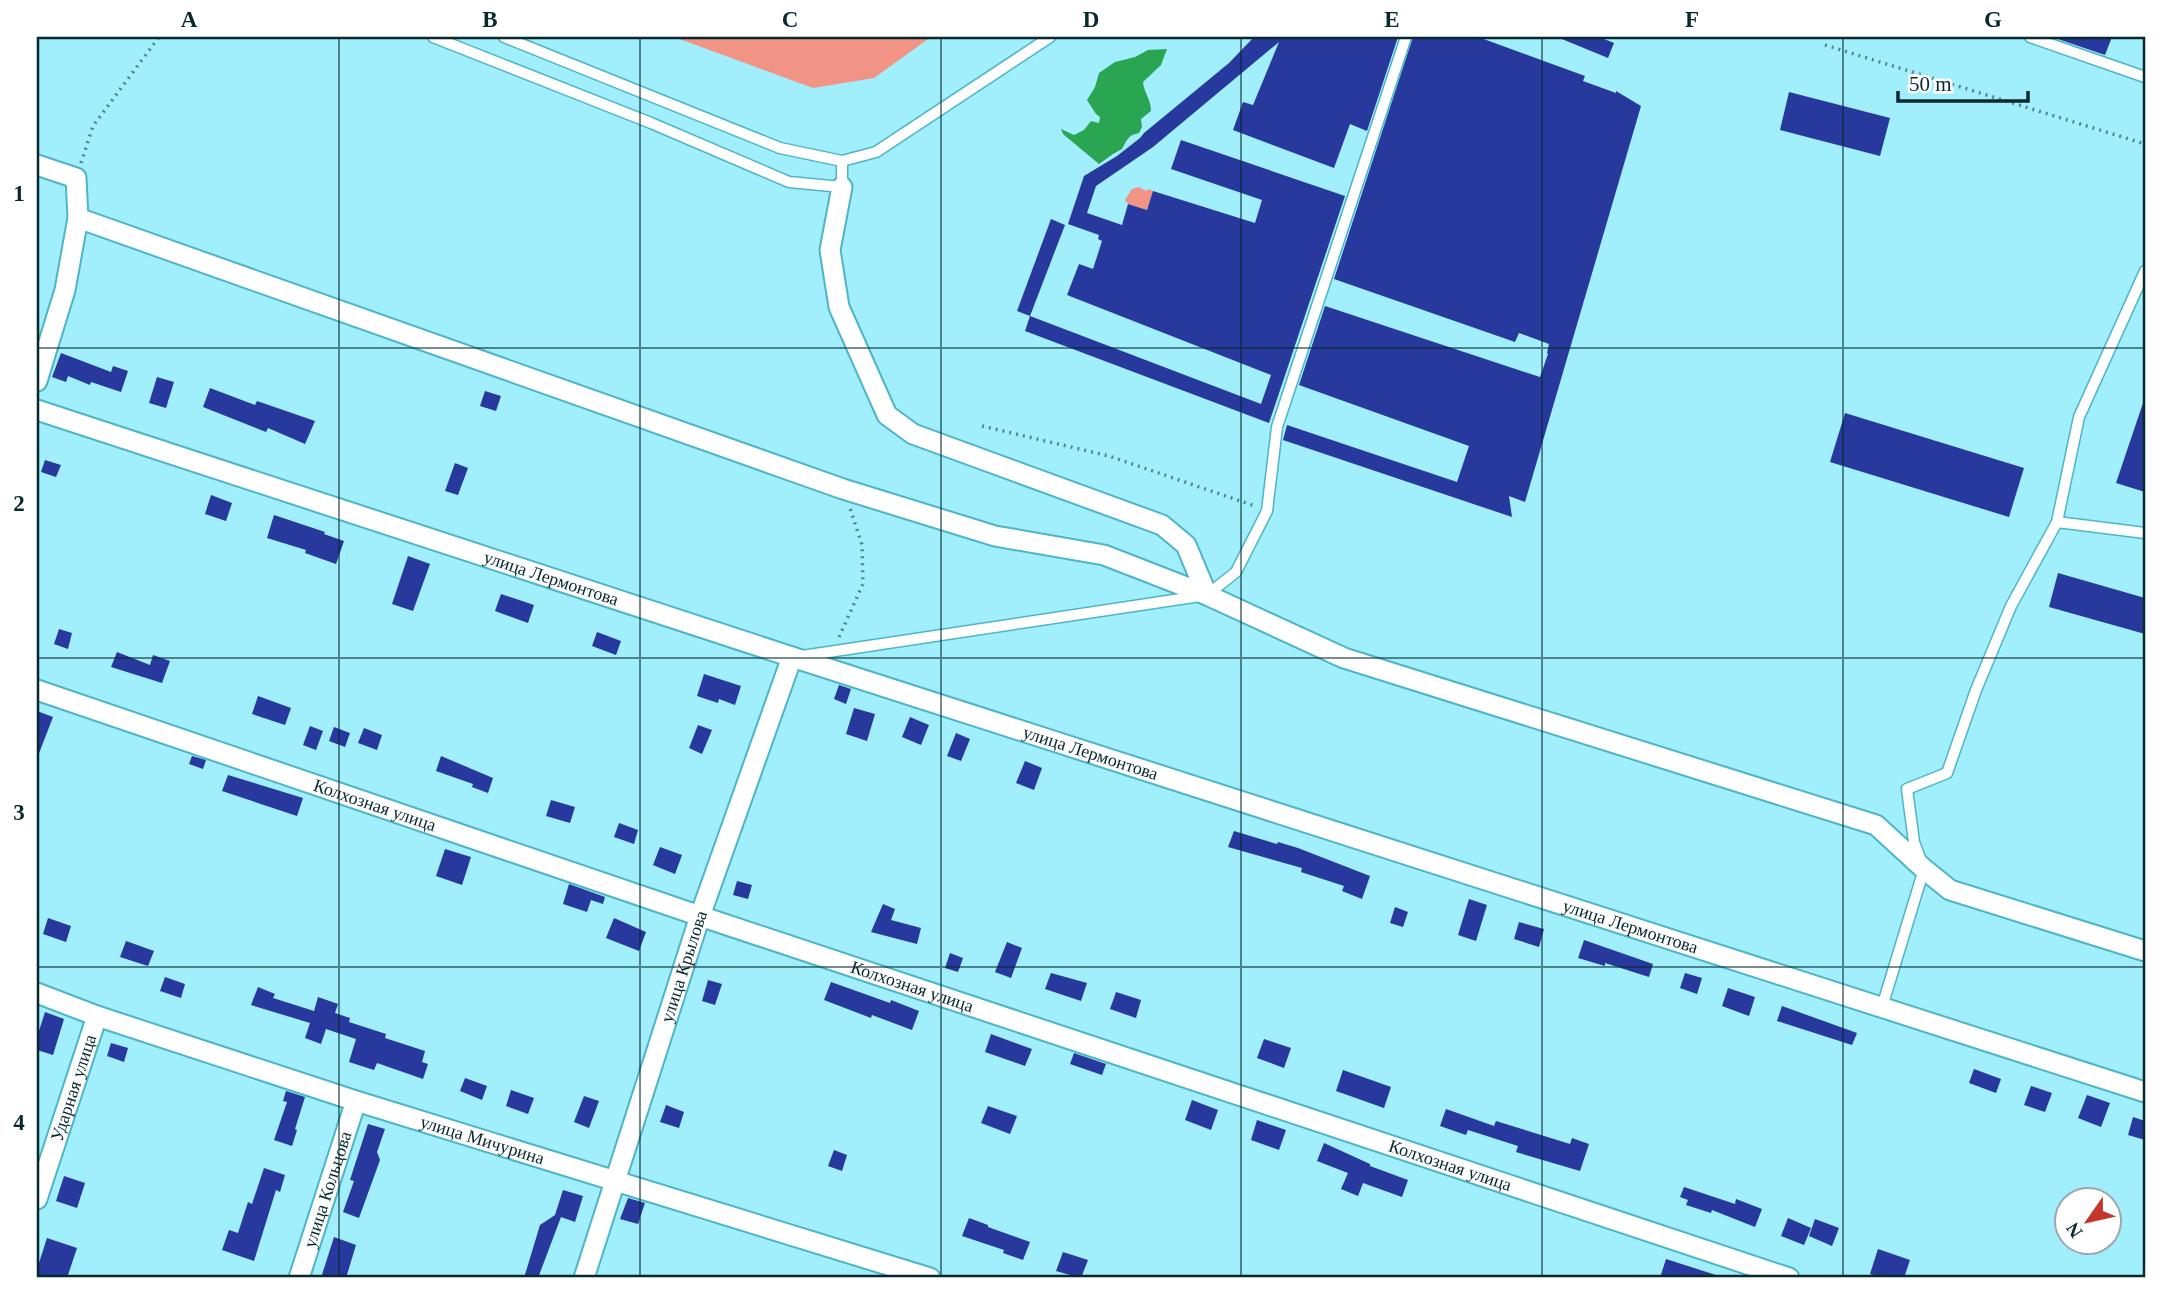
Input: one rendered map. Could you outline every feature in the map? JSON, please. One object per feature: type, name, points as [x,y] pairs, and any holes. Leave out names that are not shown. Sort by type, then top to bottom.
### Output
[{"type":"street","points":[[37,165],[76,178],[78,218],[65,290],[37,381]]},
{"type":"street","points":[[842,187],[830,250],[839,307],[887,415],[913,434],[1162,525],[1186,545],[1207,595]]},
{"type":"street","points":[[78,218],[843,489],[995,536],[1104,555],[1207,595],[1344,658],[1876,825],[1951,890],[2145,951]]},
{"type":"street","name":"улица Лермонтова","points":[[37,410],[792,657],[2145,1093]]},
{"type":"street","name":"улица Крылова","points":[[584,1278],[700,916],[792,657]]},
{"type":"street","name":"Колхозная улица","points":[[37,690],[700,916],[1789,1278]]},
{"type":"street","name":"улица Мичурина","points":[[37,993],[97,1016],[356,1101],[616,1181],[877,1270],[930,1278]]},
{"type":"street","name":"Ударная улица","points":[[37,1199],[97,1016]]},
{"type":"street","name":"улица Кольцова","points":[[299,1278],[356,1101]]},
{"type":"lane","points":[[433,37],[651,123],[789,182],[842,187],[842,161]]},
{"type":"lane","points":[[504,37],[780,148],[842,161],[876,152],[1050,37]]},
{"type":"lane","points":[[792,657],[1207,595],[1236,572],[1267,510],[1276,427],[1406,37]]},
{"type":"lane","points":[[2030,37],[2145,77]]},
{"type":"lane","points":[[1882,1007],[1924,869],[1914,842],[1907,789],[1947,773],[1976,690],[2011,606],[2057,522],[2079,417],[2145,271]]},
{"type":"lane","points":[[2057,522],[2145,533]]},
{"type":"path","points":[[76,178],[93,126],[159,37]]},
{"type":"path","points":[[1825,45],[2145,144]]},
{"type":"path","points":[[982,426],[1109,456],[1267,510]]},
{"type":"path","points":[[832,651],[863,584],[862,545],[843,489]]},
{"type":"shaded area","points":[[674,37],[931,37],[874,78],[813,88]]},
{"type":"shaded area","points":[[1167,49],[1161,65],[1143,82],[1151,111],[1141,119],[1142,127],[1139,133],[1130,137],[1122,149],[1099,164],[1063,134],[1061,129],[1074,135],[1084,130],[1091,121],[1099,123],[1100,117],[1087,100],[1099,73],[1115,62],[1135,57],[1148,50]]},
{"type":"shaded area","points":[[1139,187],[1153,191],[1147,210],[1128,204],[1125,200],[1132,189]]},
{"type":"building","points":[[1254,37],[1398,37],[1367,131],[1350,124],[1334,168],[1233,130],[1243,102],[1253,105],[1279,42],[1153,147],[1096,186],[1087,213],[1122,225],[1128,204],[1147,210],[1153,191],[1255,223],[1262,200],[1171,169],[1181,140],[1345,196],[1269,423],[1025,331],[1030,316],[1261,404],[1271,375],[1067,295],[1079,264],[1093,269],[1102,241],[1098,239],[1099,235],[1068,224],[1084,176],[1140,138],[1229,63]]},
{"type":"building","points":[[1413,37],[1478,37],[1585,76],[1583,81],[1616,91],[1641,106],[1525,502],[1509,496],[1512,517],[1283,440],[1287,425],[1457,482],[1469,446],[1299,385],[1325,306],[1540,377],[1548,354],[1549,344],[1519,333],[1515,342],[1334,279]]},
{"type":"building","points":[[1557,37],[1599,37],[1614,43],[1608,58]]},
{"type":"building","points":[[2052,37],[2112,37],[2105,55]]},
{"type":"building","points":[[1789,92],[1890,118],[1880,156],[1780,130]]},
{"type":"building","points":[[1051,219],[1065,225],[1030,316],[1017,311]]},
{"type":"building","points":[[61,353],[111,372],[113,366],[128,371],[121,392],[91,382],[90,385],[68,376],[66,382],[52,377]]},
{"type":"building","points":[[157,377],[174,382],[166,408],[149,403]]},
{"type":"building","points":[[210,388],[255,405],[257,401],[315,421],[305,444],[268,428],[266,432],[203,407]]},
{"type":"building","points":[[485,391],[501,396],[496,411],[480,406]]},
{"type":"building","points":[[2145,403],[2145,492],[2116,483]]},
{"type":"building","points":[[1845,413],[2024,468],[2009,517],[1830,462]]},
{"type":"building","points":[[45,460],[61,465],[56,477],[41,472]]},
{"type":"building","points":[[455,463],[468,468],[458,495],[445,491]]},
{"type":"building","points":[[211,495],[232,503],[226,521],[205,514]]},
{"type":"building","points":[[274,515],[344,541],[336,564],[305,553],[306,550],[267,538]]},
{"type":"building","points":[[408,556],[430,564],[413,611],[392,604]]},
{"type":"building","points":[[2058,573],[2145,598],[2145,634],[2049,607]]},
{"type":"building","points":[[501,594],[534,605],[528,623],[495,611]]},
{"type":"building","points":[[59,629],[72,633],[68,649],[54,644]]},
{"type":"building","points":[[597,632],[621,641],[616,655],[592,646]]},
{"type":"building","points":[[117,652],[150,665],[153,655],[170,661],[162,683],[111,667]]},
{"type":"building","points":[[704,674],[741,686],[735,705],[719,699],[718,703],[697,696]]},
{"type":"building","points":[[839,685],[851,689],[846,704],[834,699]]},
{"type":"building","points":[[258,696],[291,708],[285,725],[252,714]]},
{"type":"building","points":[[854,708],[875,714],[867,741],[846,734]]},
{"type":"building","points":[[37,711],[53,717],[38,756],[37,755]]},
{"type":"building","points":[[910,717],[929,725],[921,745],[902,737]]},
{"type":"building","points":[[698,725],[712,730],[702,754],[689,748]]},
{"type":"building","points":[[310,726],[323,731],[316,750],[303,745]]},
{"type":"building","points":[[334,727],[350,733],[345,747],[329,741]]},
{"type":"building","points":[[364,728],[382,735],[377,750],[358,743]]},
{"type":"building","points":[[956,733],[970,739],[961,761],[947,756]]},
{"type":"building","points":[[192,756],[206,760],[203,769],[189,764]]},
{"type":"building","points":[[441,756],[493,778],[488,793],[472,787],[473,784],[436,771]]},
{"type":"building","points":[[1025,761],[1042,768],[1034,790],[1016,783]]},
{"type":"building","points":[[228,775],[303,798],[297,816],[222,791]]},
{"type":"building","points":[[551,800],[575,807],[570,823],[546,816]]},
{"type":"building","points":[[619,823],[638,830],[634,844],[614,837]]},
{"type":"building","points":[[1234,831],[1298,848],[1370,876],[1362,899],[1342,891],[1344,886],[1301,872],[1302,868],[1228,847]]},
{"type":"building","points":[[660,847],[682,855],[675,874],[653,865]]},
{"type":"building","points":[[445,849],[471,857],[462,885],[436,876]]},
{"type":"building","points":[[737,881],[752,885],[748,899],[733,895]]},
{"type":"building","points":[[569,884],[605,897],[603,904],[591,900],[587,912],[563,904]]},
{"type":"building","points":[[1469,899],[1487,905],[1476,941],[1458,935]]},
{"type":"building","points":[[883,904],[895,909],[891,920],[921,928],[917,944],[871,932]]},
{"type":"building","points":[[1395,907],[1408,912],[1403,927],[1390,923]]},
{"type":"building","points":[[48,918],[71,926],[66,942],[43,934]]},
{"type":"building","points":[[614,918],[646,932],[639,951],[606,938]]},
{"type":"building","points":[[1519,922],[1544,929],[1539,947],[1514,939]]},
{"type":"building","points":[[1584,940],[1653,964],[1649,977],[1605,963],[1605,966],[1578,958]]},
{"type":"building","points":[[126,941],[154,951],[148,966],[120,957]]},
{"type":"building","points":[[1007,942],[1022,948],[1011,978],[995,972]]},
{"type":"building","points":[[950,953],[963,958],[958,972],[945,968]]},
{"type":"building","points":[[1051,973],[1087,983],[1081,1001],[1045,989]]},
{"type":"building","points":[[1685,973],[1702,978],[1697,994],[1680,988]]},
{"type":"building","points":[[165,977],[185,984],[181,998],[160,991]]},
{"type":"building","points":[[708,980],[722,984],[715,1005],[702,1001]]},
{"type":"building","points":[[831,982],[919,1011],[912,1030],[824,1000]]},
{"type":"building","points":[[258,987],[275,994],[273,998],[314,1011],[318,997],[338,1004],[335,1013],[350,1018],[349,1022],[386,1034],[385,1038],[425,1051],[422,1062],[428,1064],[423,1079],[377,1063],[374,1070],[349,1062],[356,1039],[326,1029],[321,1044],[305,1038],[310,1023],[251,1005]]},
{"type":"building","points":[[1728,988],[1755,997],[1749,1016],[1722,1006]]},
{"type":"building","points":[[1116,992],[1141,1000],[1136,1018],[1110,1009]]},
{"type":"building","points":[[1782,1006],[1857,1033],[1852,1045],[1777,1021]]},
{"type":"building","points":[[45,1012],[64,1019],[53,1055],[37,1050],[37,1037]]},
{"type":"building","points":[[991,1034],[1032,1049],[1025,1066],[985,1052]]},
{"type":"building","points":[[1264,1039],[1291,1048],[1284,1068],[1257,1058]]},
{"type":"building","points":[[111,1043],[128,1048],[124,1062],[107,1056]]},
{"type":"building","points":[[1074,1053],[1106,1064],[1102,1075],[1070,1064]]},
{"type":"building","points":[[1974,1069],[2001,1079],[1996,1093],[1969,1083]]},
{"type":"building","points":[[1343,1070],[1391,1087],[1384,1108],[1336,1091]]},
{"type":"building","points":[[465,1078],[487,1086],[482,1100],[460,1091]]},
{"type":"building","points":[[2031,1086],[2052,1093],[2045,1112],[2024,1105]]},
{"type":"building","points":[[511,1090],[534,1098],[528,1114],[506,1106]]},
{"type":"building","points":[[286,1091],[305,1097],[292,1146],[274,1140],[287,1102],[283,1101]]},
{"type":"building","points":[[2087,1095],[2110,1103],[2101,1127],[2078,1118]]},
{"type":"building","points":[[584,1096],[599,1101],[589,1128],[574,1122]]},
{"type":"building","points":[[1192,1100],[1218,1110],[1211,1130],[1185,1120]]},
{"type":"building","points":[[666,1105],[684,1112],[679,1128],[660,1122]]},
{"type":"building","points":[[988,1106],[1017,1116],[1010,1134],[981,1123]]},
{"type":"building","points":[[1446,1109],[1494,1126],[1496,1121],[1570,1144],[1572,1138],[1589,1144],[1580,1171],[1516,1152],[1518,1146],[1468,1130],[1466,1135],[1440,1126]]},
{"type":"building","points":[[2133,1117],[2145,1121],[2145,1140],[2128,1135]]},
{"type":"building","points":[[1257,1120],[1286,1130],[1279,1150],[1251,1140]]},
{"type":"building","points":[[368,1124],[385,1129],[377,1152],[380,1160],[359,1218],[343,1212],[354,1181],[350,1180]]},
{"type":"building","points":[[1324,1143],[1370,1166],[1408,1180],[1402,1197],[1363,1183],[1358,1196],[1341,1189],[1348,1173],[1317,1161]]},
{"type":"building","points":[[834,1150],[847,1155],[842,1171],[828,1166]]},
{"type":"building","points":[[264,1168],[285,1175],[280,1192],[276,1190],[254,1261],[222,1250],[229,1230],[238,1233],[248,1202],[252,1204]]},
{"type":"building","points":[[64,1176],[85,1183],[77,1208],[56,1201]]},
{"type":"building","points":[[1684,1187],[1735,1204],[1736,1199],[1762,1209],[1755,1227],[1712,1210],[1711,1213],[1686,1205],[1688,1200],[1680,1197]]},
{"type":"building","points":[[563,1190],[583,1196],[575,1222],[561,1217],[538,1278],[524,1278],[540,1225],[555,1215]]},
{"type":"building","points":[[628,1198],[645,1203],[638,1224],[620,1219]]},
{"type":"building","points":[[969,1218],[1030,1242],[1023,1260],[1003,1253],[1004,1250],[962,1236]]},
{"type":"building","points":[[1788,1218],[1811,1228],[1804,1245],[1781,1236]]},
{"type":"building","points":[[1815,1219],[1839,1228],[1832,1246],[1809,1236]]},
{"type":"building","points":[[334,1237],[356,1245],[346,1278],[321,1278]]},
{"type":"building","points":[[47,1238],[77,1248],[67,1278],[37,1278],[37,1269]]},
{"type":"building","points":[[1878,1249],[1910,1260],[1904,1278],[1883,1278],[1870,1274]]},
{"type":"building","points":[[1063,1252],[1088,1260],[1081,1278],[1056,1271]]},
{"type":"building","points":[[1666,1259],[1716,1275],[1716,1278],[1660,1278]]}]
